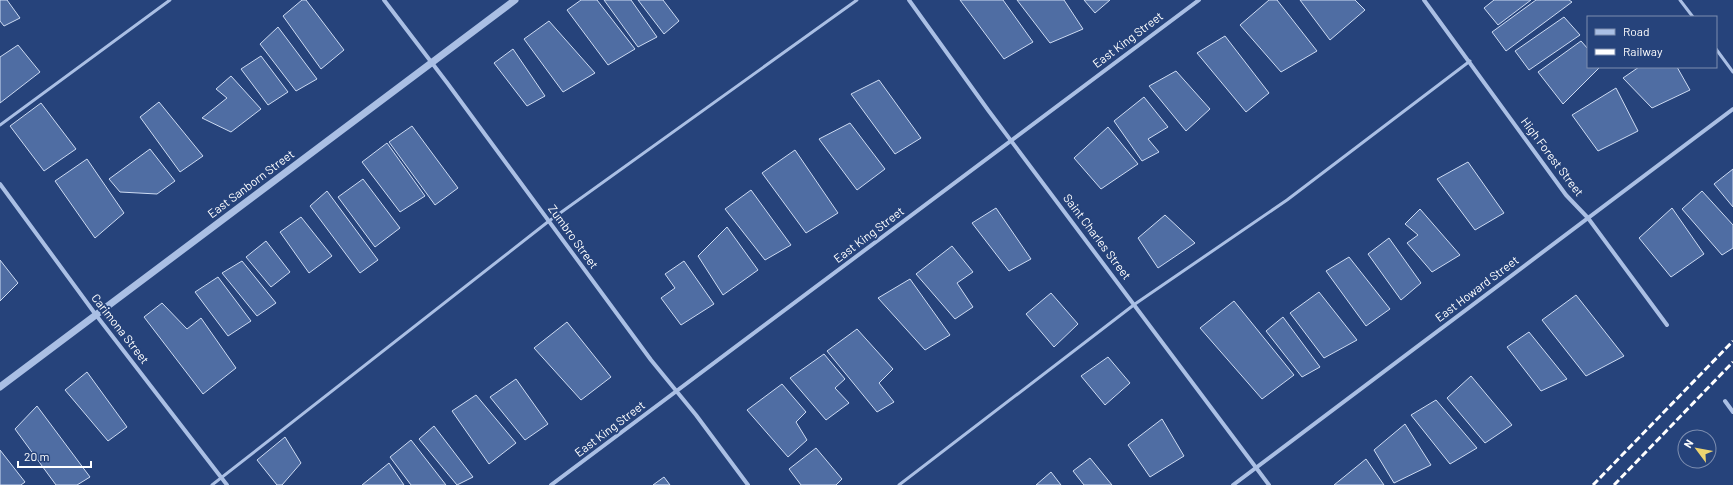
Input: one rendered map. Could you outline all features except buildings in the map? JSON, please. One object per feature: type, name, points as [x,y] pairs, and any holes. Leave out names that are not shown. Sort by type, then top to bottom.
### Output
[{"type":"street","name":"Zumbro Street","points":[[384,0],[651,360],[748,485]]},
{"type":"street","name":"East Sanborn Street","points":[[0,387],[401,84],[432,63],[515,0]]},
{"type":"street","name":"Saint Charles Street","points":[[909,0],[1269,485]]},
{"type":"street","name":"East King Street","points":[[551,485],[1199,0]]},
{"type":"street","name":"High Forest Street","points":[[1424,0],[1470,61],[1566,195],[1588,218],[1667,325]]},
{"type":"street","name":"East Howard Street","points":[[1233,485],[1733,109]]},
{"type":"street","name":"Carimona Street","points":[[0,184],[96,315],[227,485]]},
{"type":"street","points":[[1725,401],[1733,412]]},
{"type":"lane","points":[[0,125],[170,0]]},
{"type":"lane","points":[[212,485],[549,221],[857,0]]},
{"type":"lane","points":[[1680,0],[1692,16]]},
{"type":"lane","points":[[1717,50],[1733,72]]},
{"type":"lane","points":[[899,485],[1135,304],[1287,200],[1470,61]]},
{"type":"railway","points":[[1593,485],[1733,341]]},
{"type":"railway","points":[[1614,485],[1733,362]]}]
